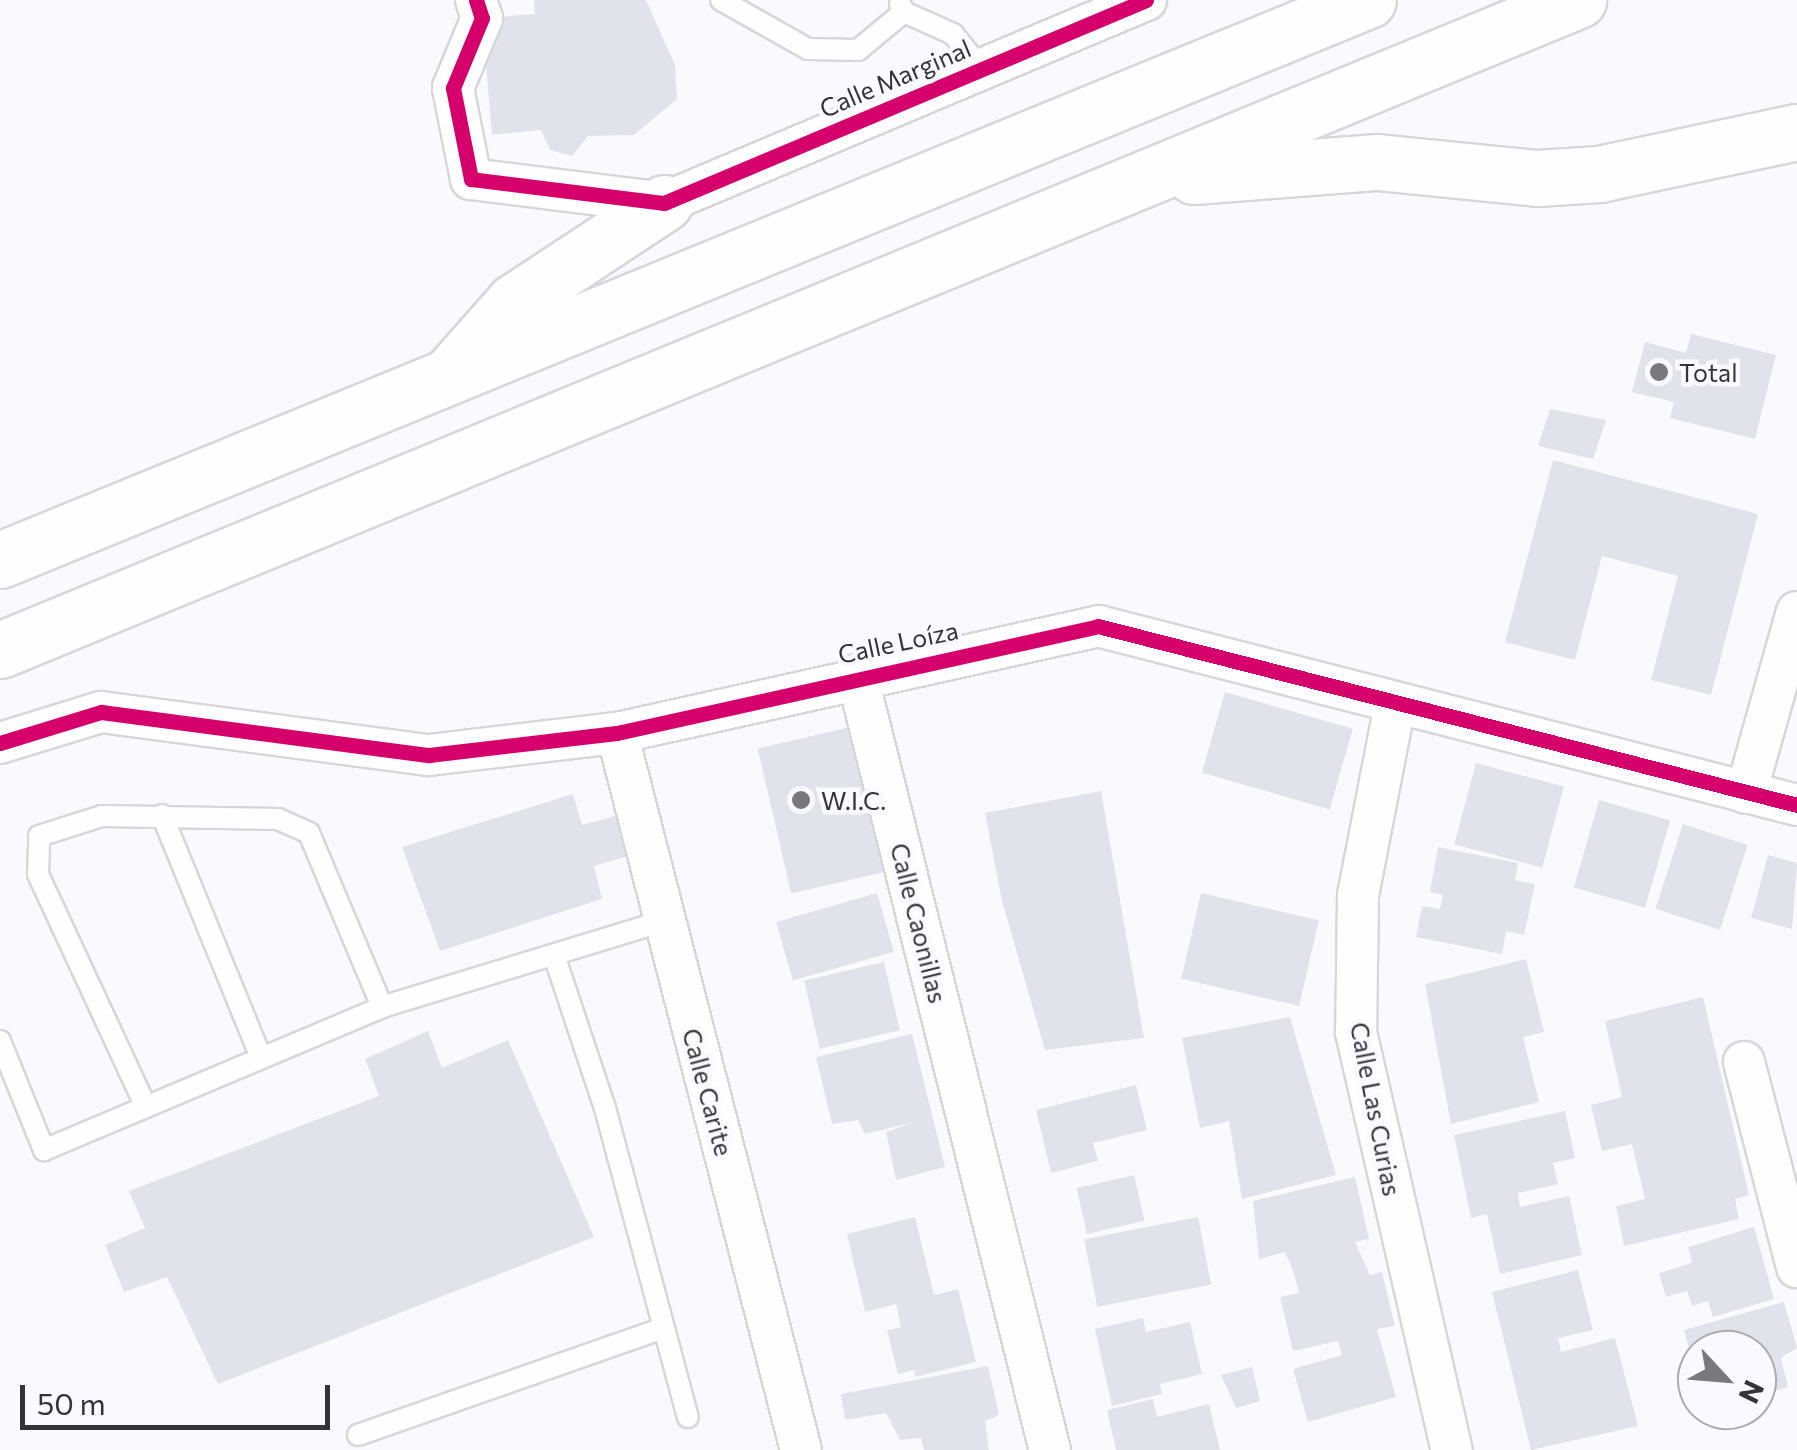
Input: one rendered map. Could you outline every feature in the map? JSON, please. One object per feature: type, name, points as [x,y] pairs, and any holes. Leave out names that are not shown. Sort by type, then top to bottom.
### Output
[{"type":"main road","points":[[0,560],[1368,0]]},
{"type":"main road","points":[[0,650],[1578,0]]},
{"type":"main road","points":[[1156,177],[1377,162],[1538,178],[1600,174],[1797,132]]},
{"type":"main road","points":[[446,378],[514,302],[664,203]]},
{"type":"street","points":[[476,0],[482,18],[454,88],[472,179],[664,203]]},
{"type":"street","name":"Calle Marginal","points":[[664,203],[1146,0]]},
{"type":"street","points":[[1746,793],[1797,612]]},
{"type":"street","name":"Calle Loíza","points":[[0,743],[101,712],[428,756],[617,733],[857,676],[1098,626],[1797,806]]},
{"type":"street","name":"Calle Caonillas","points":[[857,676],[1050,1450]]},
{"type":"street","name":"Calle Las Curias","points":[[1395,705],[1358,896],[1356,1032],[1452,1450]]},
{"type":"street","name":"Calle Carite","points":[[617,733],[801,1450]]},
{"type":"street","points":[[1744,1062],[1797,1265]]},
{"type":"lane","points":[[721,0],[808,48],[858,50],[901,6],[953,34],[981,70]]},
{"type":"lane","points":[[146,1107],[38,874],[39,836],[102,816],[162,815],[278,819],[309,833],[382,1007]]},
{"type":"lane","points":[[162,815],[262,1058]]},
{"type":"lane","points":[[0,1041],[44,1150],[382,1007],[664,921]]},
{"type":"lane","points":[[554,954],[605,1108],[688,1417]]},
{"type":"lane","points":[[358,1435],[664,1328]]},
{"type":"building","points":[[534,0],[646,0],[675,65],[677,99],[634,135],[588,136],[572,156],[550,150],[541,130],[492,135],[482,18],[535,14]]},
{"type":"building","points":[[1691,334],[1776,355],[1755,439],[1670,418],[1674,402],[1632,392],[1645,342],[1686,353]]},
{"type":"building","points":[[1550,409],[1606,420],[1593,459],[1538,446]]},
{"type":"building","points":[[1553,460],[1758,514],[1711,695],[1651,680],[1678,576],[1602,556],[1575,660],[1505,642]]},
{"type":"building","points":[[1225,692],[1353,729],[1330,809],[1202,773]]},
{"type":"building","points":[[859,725],[893,870],[791,894],[758,748]]},
{"type":"building","points":[[1476,763],[1564,787],[1542,868],[1454,844]]},
{"type":"building","points":[[1101,791],[1144,1038],[1045,1050],[1002,901],[985,813]]},
{"type":"building","points":[[573,794],[582,825],[619,815],[628,856],[594,866],[602,899],[440,951],[402,847]]},
{"type":"building","points":[[1599,800],[1670,820],[1645,908],[1574,887]]},
{"type":"building","points":[[1683,824],[1748,845],[1720,930],[1655,909]]},
{"type":"building","points":[[1438,847],[1518,863],[1515,880],[1535,884],[1524,935],[1506,931],[1502,954],[1416,937],[1422,906],[1440,909],[1443,895],[1430,892]]},
{"type":"building","points":[[1768,855],[1797,863],[1792,929],[1751,918]]},
{"type":"building","points":[[877,893],[894,952],[793,981],[776,922]]},
{"type":"building","points":[[1201,893],[1319,920],[1299,1006],[1181,979]]},
{"type":"building","points":[[1526,959],[1544,1032],[1523,1037],[1539,1102],[1451,1124],[1425,984]]},
{"type":"building","points":[[884,962],[900,1030],[820,1049],[804,980]]},
{"type":"building","points":[[1703,997],[1749,1195],[1735,1199],[1739,1219],[1624,1246],[1616,1206],[1645,1199],[1632,1144],[1602,1151],[1591,1105],[1622,1097],[1605,1021]]},
{"type":"building","points":[[1290,1017],[1336,1175],[1242,1199],[1229,1121],[1200,1128],[1182,1038]]},
{"type":"building","points":[[428,1031],[442,1068],[508,1040],[594,1237],[218,1384],[167,1277],[124,1292],[105,1245],[145,1228],[129,1191],[379,1096],[365,1059]]},
{"type":"building","points":[[912,1034],[945,1167],[896,1180],[886,1132],[915,1122],[865,1134],[858,1120],[832,1124],[816,1057]]},
{"type":"building","points":[[1136,1085],[1147,1130],[1093,1143],[1098,1161],[1051,1173],[1036,1110]]},
{"type":"building","points":[[1565,1111],[1575,1158],[1553,1163],[1558,1184],[1518,1193],[1520,1207],[1569,1196],[1582,1255],[1500,1274],[1487,1214],[1471,1218],[1454,1135]]},
{"type":"building","points":[[1134,1175],[1145,1221],[1087,1234],[1077,1188]]},
{"type":"building","points":[[1355,1177],[1369,1239],[1355,1242],[1370,1275],[1382,1272],[1395,1326],[1377,1329],[1396,1397],[1308,1422],[1293,1369],[1342,1355],[1338,1341],[1293,1351],[1280,1297],[1299,1293],[1294,1273],[1285,1252],[1259,1259],[1253,1201]]},
{"type":"building","points":[[915,1217],[934,1295],[958,1289],[976,1362],[915,1377],[914,1370],[898,1374],[887,1330],[901,1327],[896,1304],[865,1312],[847,1234]]},
{"type":"building","points":[[1198,1217],[1211,1285],[1097,1307],[1084,1239]]},
{"type":"building","points":[[1754,1227],[1774,1299],[1713,1317],[1708,1301],[1692,1306],[1687,1291],[1666,1297],[1659,1273],[1692,1263],[1688,1247]]},
{"type":"building","points":[[1578,1270],[1593,1330],[1558,1338],[1561,1352],[1615,1338],[1638,1426],[1531,1450],[1492,1292]]},
{"type":"building","points":[[1784,1302],[1797,1348],[1781,1358],[1788,1387],[1777,1390],[1777,1330],[1684,1330]]},
{"type":"building","points":[[1143,1318],[1146,1332],[1190,1322],[1202,1374],[1160,1384],[1162,1394],[1112,1406],[1095,1329]]},
{"type":"building","points":[[988,1366],[999,1415],[985,1421],[989,1450],[924,1450],[921,1438],[900,1440],[886,1413],[845,1420],[841,1394]]},
{"type":"building","points":[[1252,1367],[1260,1401],[1236,1408],[1221,1375]]},
{"type":"building","points":[[1153,1399],[1157,1417],[1209,1404],[1220,1450],[1116,1450],[1107,1410]]},
{"type":"cycle path","points":[[476,0],[482,18],[453,88],[471,179],[664,203],[1146,0]]},
{"type":"cycle path","points":[[0,743],[101,712],[429,755],[617,733],[1098,626],[1797,805]]},
{"type":"place","name":"Total","points":[[1659,372]]},
{"type":"place","name":"W.I.C.","points":[[801,800]]}]
